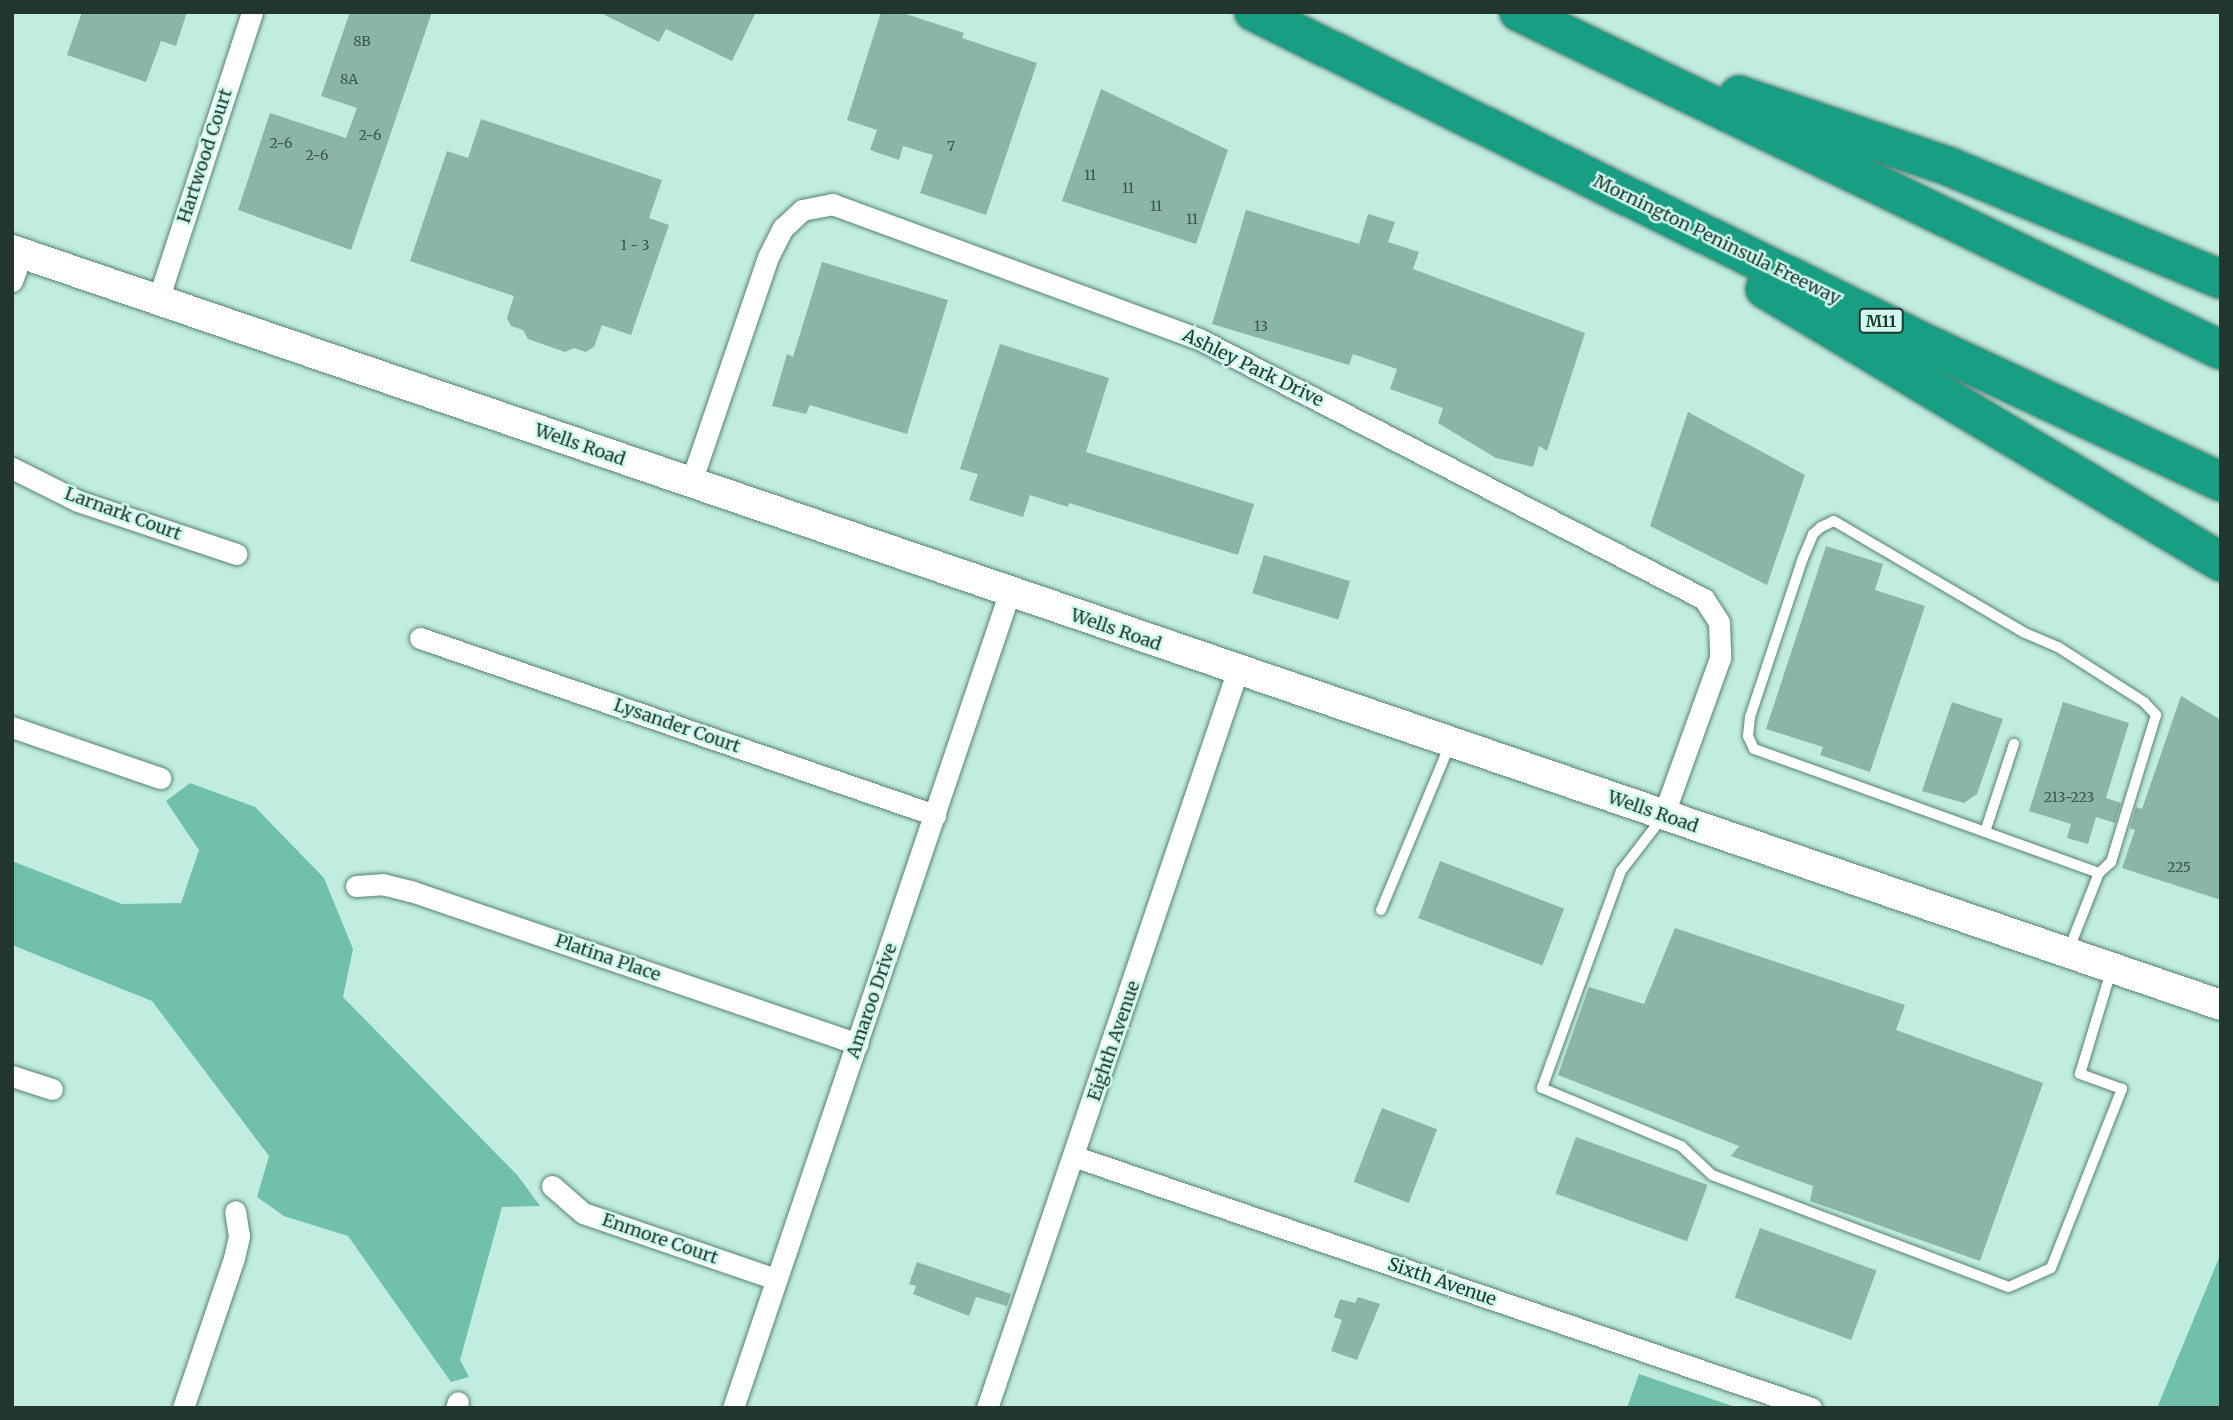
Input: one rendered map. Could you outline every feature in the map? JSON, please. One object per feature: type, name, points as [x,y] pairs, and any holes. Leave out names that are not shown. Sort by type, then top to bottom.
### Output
[{"type":"highway","name":"Mornington Peninsula Freeway","points":[[1254,12],[2221,482]]},
{"type":"highway","points":[[1519,12],[2221,350]]},
{"type":"highway","points":[[1571,38],[1950,167],[2221,279]]},
{"type":"highway","points":[[1544,155],[2221,562]]},
{"type":"main road","name":"Wells Road","points":[[15,262],[158,300],[1009,594],[2221,1006]]},
{"type":"street","name":"Hartwood Court","points":[[158,300],[252,12]]},
{"type":"street","name":"Ashley Park Drive","points":[[691,482],[768,257],[783,228],[802,210],[832,204],[1199,339],[1704,599],[1719,622],[1720,658],[1663,816]]},
{"type":"street","name":"Larnark Court","points":[[12,468],[78,501],[236,554]]},
{"type":"street","name":"Amaroo Drive","points":[[733,1408],[1009,594]]},
{"type":"street","name":"Lysander Court","points":[[420,638],[935,815]]},
{"type":"street","name":"Eighth Avenue","points":[[987,1408],[1237,672]]},
{"type":"street","points":[[12,727],[160,778]]},
{"type":"street","name":"Platina Place","points":[[356,886],[382,884],[411,891],[858,1044]]},
{"type":"street","points":[[12,1076],[52,1088]]},
{"type":"street","name":"Sixth Avenue","points":[[1073,1156],[1811,1408]]},
{"type":"street","name":"Enmore Court","points":[[552,1186],[583,1213],[776,1279]]},
{"type":"street","points":[[183,1408],[234,1258],[239,1236],[236,1210]]},
{"type":"lane","points":[[2068,952],[2099,873],[2111,862],[2156,715],[2144,702],[2059,647],[2025,633],[1834,521],[1821,527],[1813,534],[1803,558],[1750,717],[1748,736],[1754,749],[2099,873]]},
{"type":"lane","points":[[1381,910],[1450,744]]},
{"type":"lane","points":[[1985,832],[2014,744]]},
{"type":"lane","points":[[1663,816],[1621,871],[1542,1088],[1681,1146],[1712,1175],[2009,1287],[2051,1268],[2122,1089],[2080,1074],[2112,967]]},
{"type":"green space","points":[[190,783],[255,807],[324,878],[353,949],[343,997],[518,1176],[540,1206],[502,1207],[460,1360],[469,1377],[451,1382],[348,1236],[284,1216],[257,1197],[269,1156],[152,1001],[12,945],[12,861],[122,904],[181,903],[199,850],[166,801]]},
{"type":"green space","points":[[2221,1253],[2221,1408],[2157,1408]]},
{"type":"green space","points":[[1639,1374],[1738,1408],[1627,1408]]},
{"type":"building","points":[[82,12],[187,12],[176,46],[161,41],[146,82],[67,55]]},
{"type":"building","points":[[350,12],[432,12],[351,250],[238,210],[270,113],[346,138],[357,108],[321,96]]},
{"type":"building","points":[[599,12],[756,12],[732,61],[666,29],[659,42]]},
{"type":"building","points":[[881,12],[900,12],[964,33],[962,38],[1037,63],[986,215],[920,193],[933,155],[903,146],[899,160],[870,150],[877,130],[847,120]]},
{"type":"building","points":[[1101,89],[1228,150],[1196,244],[1062,201]]},
{"type":"building","points":[[481,119],[662,180],[649,218],[669,225],[631,335],[602,325],[594,347],[586,352],[574,348],[565,352],[528,339],[523,330],[511,326],[507,318],[514,296],[410,261],[447,151],[468,158]]},
{"type":"building","points":[[1246,210],[1359,244],[1368,214],[1395,222],[1388,242],[1419,252],[1413,269],[1585,333],[1547,451],[1539,446],[1533,467],[1496,458],[1438,423],[1443,408],[1390,389],[1397,369],[1353,354],[1349,365],[1212,324]]},
{"type":"building","points":[[822,262],[948,300],[907,434],[810,405],[806,414],[772,406],[787,354],[793,357]]},
{"type":"building","points":[[1000,344],[1109,378],[1086,452],[1254,504],[1238,555],[1069,503],[1068,507],[1030,495],[1023,517],[969,500],[978,474],[960,469]]},
{"type":"building","points":[[1688,412],[1805,475],[1767,585],[1650,526]]},
{"type":"building","points":[[1826,546],[1883,564],[1875,590],[1925,606],[1870,772],[1820,755],[1823,747],[1766,729]]},
{"type":"building","points":[[1264,555],[1350,581],[1338,620],[1252,593]]},
{"type":"building","points":[[2181,696],[2221,720],[2221,900],[2122,868],[2135,830],[2130,828],[2136,807],[2142,809]]},
{"type":"building","points":[[1952,702],[2003,719],[1977,794],[1964,803],[1922,791]]},
{"type":"building","points":[[2063,702],[2129,723],[2106,798],[2121,803],[2115,823],[2096,817],[2088,844],[2067,838],[2071,824],[2029,811]]},
{"type":"building","points":[[1440,861],[1564,909],[1542,966],[1418,918]]},
{"type":"building","points":[[1675,928],[1905,1005],[1896,1030],[2043,1083],[1980,1261],[1810,1201],[1813,1186],[1731,1156],[1739,1146],[1558,1075],[1589,987],[1644,1004]]},
{"type":"building","points":[[1382,1108],[1437,1129],[1409,1203],[1354,1182]]},
{"type":"building","points":[[1576,1137],[1708,1185],[1687,1241],[1555,1193]]},
{"type":"building","points":[[1760,1228],[1877,1270],[1851,1340],[1735,1298]]},
{"type":"building","points":[[917,1262],[1011,1294],[1007,1306],[976,1297],[969,1316],[913,1294],[916,1286],[909,1284]]},
{"type":"building","points":[[1358,1297],[1380,1304],[1357,1360],[1331,1351],[1342,1320],[1334,1317],[1340,1299],[1355,1303]]}]
